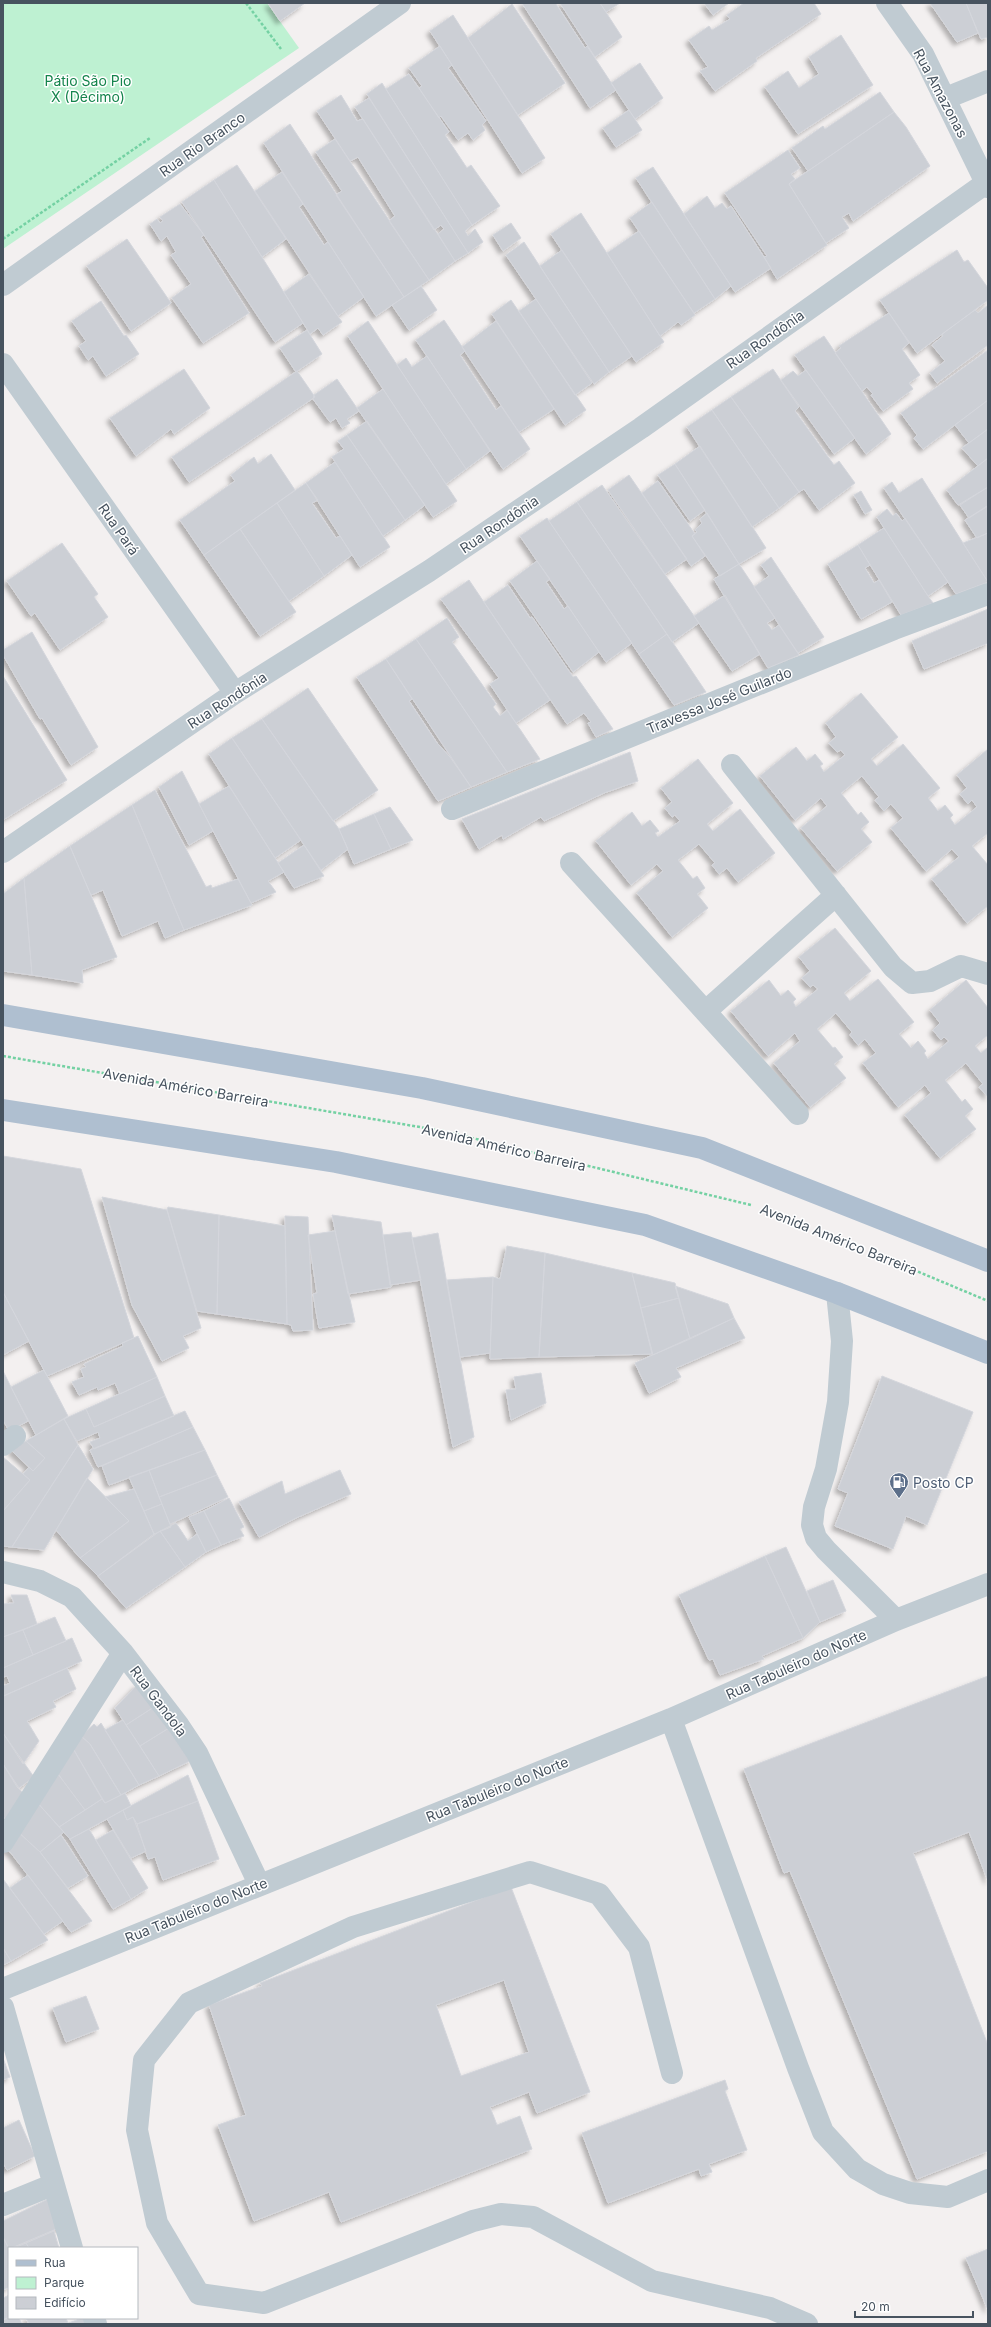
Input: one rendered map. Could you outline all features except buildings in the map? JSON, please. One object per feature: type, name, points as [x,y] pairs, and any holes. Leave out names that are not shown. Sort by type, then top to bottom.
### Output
[{"type":"main road","points":[[3,1015],[422,1088],[702,1148],[988,1261]]},
{"type":"main road","points":[[3,1110],[336,1162],[645,1225],[837,1293],[988,1353]]},
{"type":"street","name":"Rua Rio Branco","points":[[3,285],[400,3]]},
{"type":"street","name":"Rua Amazonas","points":[[887,3],[923,54],[946,98],[987,185]]},
{"type":"street","points":[[946,98],[988,81]]},
{"type":"street","name":"Rua Rondônia","points":[[3,852],[235,694],[429,571],[621,441],[987,185]]},
{"type":"street","name":"Rua Pará","points":[[3,364],[235,694]]},
{"type":"street","name":"Travessa José Guilardo","points":[[452,809],[894,629],[988,594]]},
{"type":"street","points":[[732,765],[893,966],[912,983],[930,981],[962,966],[988,974]]},
{"type":"street","points":[[571,863],[798,1114]]},
{"type":"street","points":[[706,1011],[836,895]]},
{"type":"street","points":[[837,1293],[842,1341],[838,1402],[826,1469],[814,1507],[812,1525],[816,1538],[826,1550],[896,1620]]},
{"type":"street","name":"Rua Gandola","points":[[3,1572],[40,1581],[72,1597],[123,1652],[180,1726],[197,1753],[259,1884]]},
{"type":"street","name":"Rua Tabuleiro do Norte","points":[[3,1989],[259,1884],[671,1719],[896,1620],[988,1584]]},
{"type":"street","points":[[3,1842],[123,1652]]},
{"type":"street","points":[[671,1719],[798,2068],[823,2132],[857,2169],[883,2184],[910,2193],[948,2197],[988,2180]]},
{"type":"street","points":[[672,2073],[639,1947],[599,1894],[530,1872],[353,1926],[189,2003],[144,2060],[137,2130],[157,2223],[199,2294],[264,2303],[473,2221],[501,2214],[533,2217],[652,2281],[770,2308],[807,2324]]},
{"type":"street","points":[[3,2007],[52,2185],[72,2247]]},
{"type":"street","points":[[3,2206],[52,2185]]},
{"type":"path","points":[[246,3],[281,49],[274,53]]},
{"type":"path","points":[[3,239],[152,137]]},
{"type":"path","name":"Avenida Américo Barreira","points":[[3,1056],[443,1131],[757,1206]]},
{"type":"path","name":"Avenida Américo Barreira","points":[[888,1258],[988,1301]]},
{"type":"green space","name":"Pátio São Pio X (Décimo)","points":[[3,3],[267,3],[299,48],[3,249]]},
{"type":"place","name":"Posto CP","points":[[899,1499]]}]
